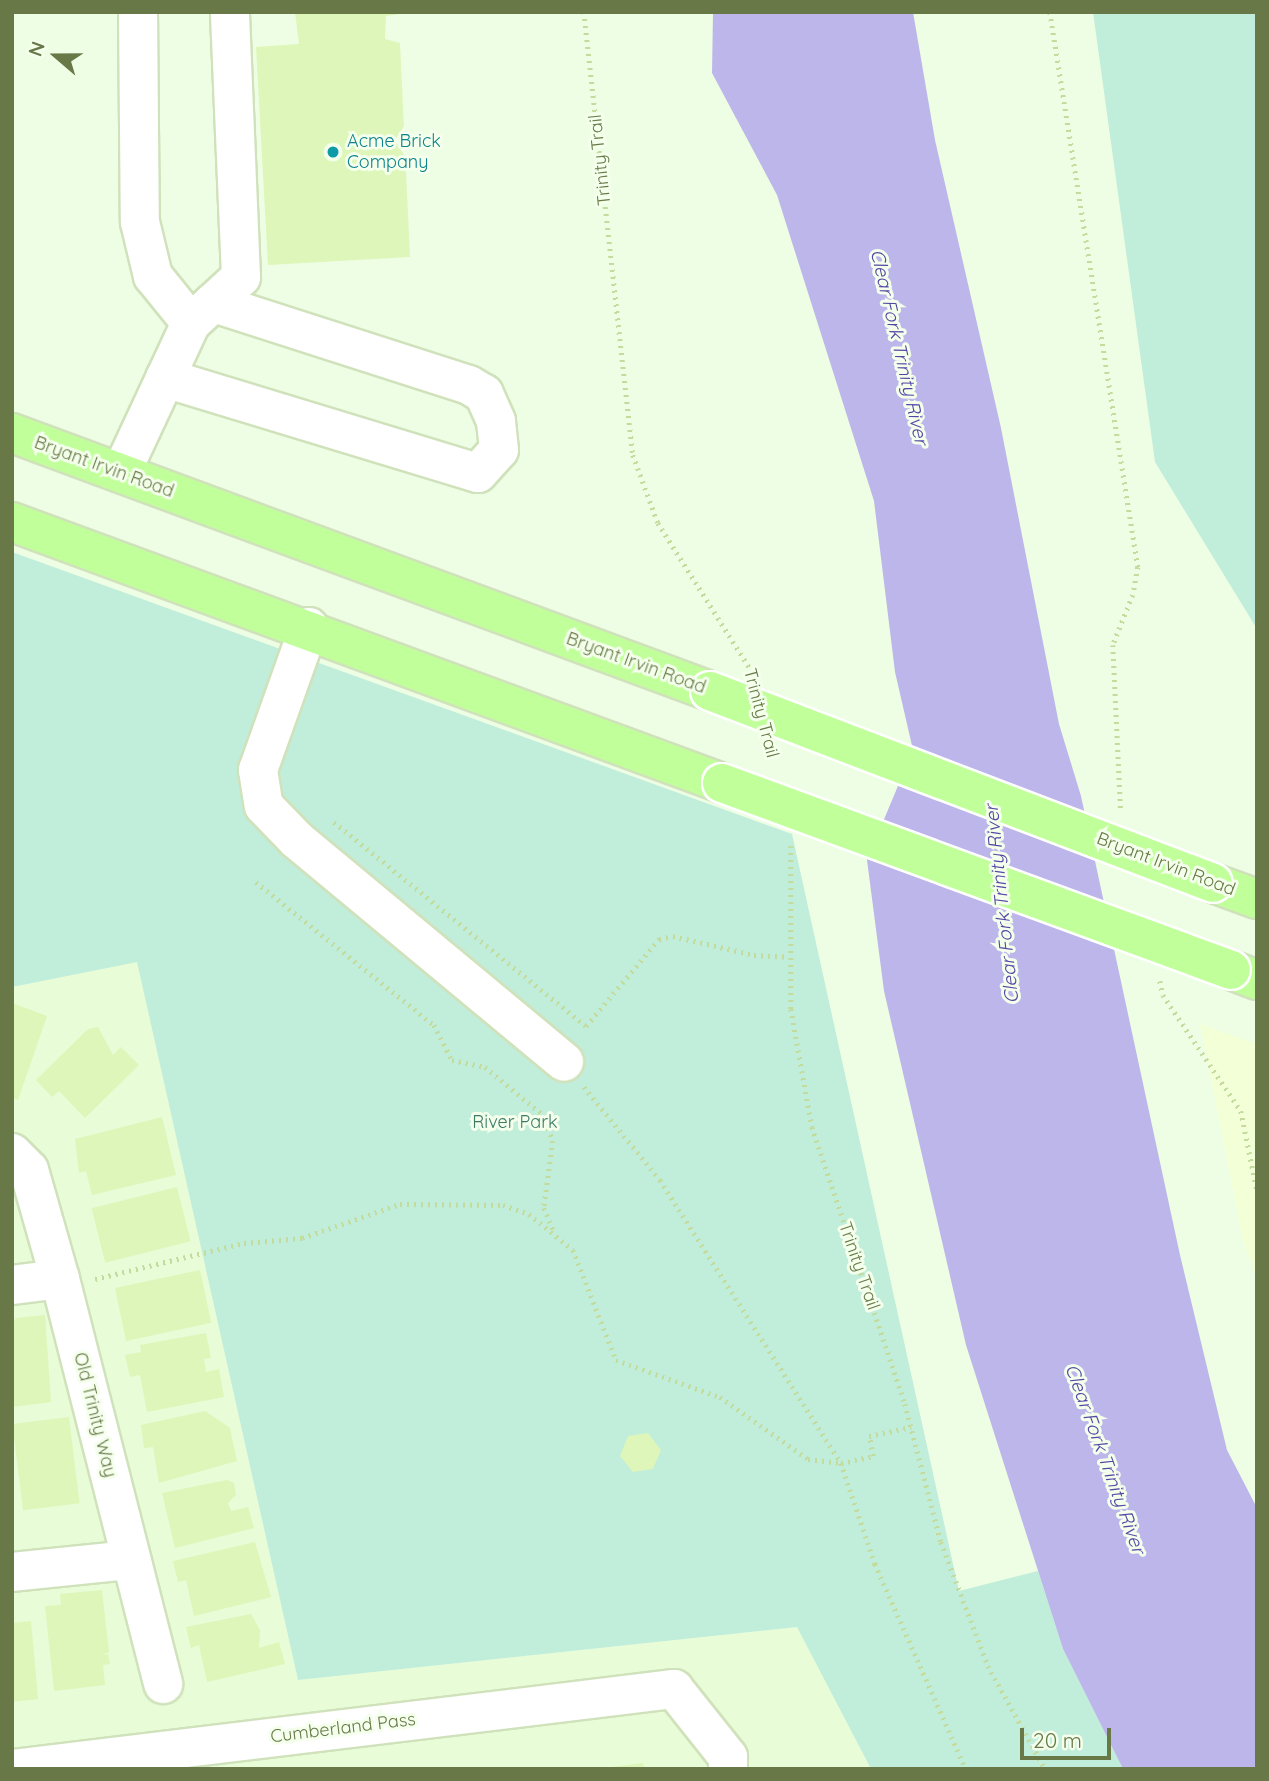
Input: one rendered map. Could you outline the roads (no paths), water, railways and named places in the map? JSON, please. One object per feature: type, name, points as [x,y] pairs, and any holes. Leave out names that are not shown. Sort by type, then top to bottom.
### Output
[{"type":"main road","name":"Bryant Irvin Road","points":[[12,433],[710,691],[1257,899]]},
{"type":"main road","points":[[12,522],[309,627],[722,783],[1244,975]]},
{"type":"street","points":[[138,12],[140,222],[153,276],[202,313],[469,384],[484,394],[496,421],[499,450],[478,473],[166,378]]},
{"type":"street","points":[[121,473],[166,378],[202,313],[241,277],[230,12]]},
{"type":"street","points":[[309,627],[258,770],[264,806],[297,841],[565,1062]]},
{"type":"street","name":"Old Trinity Way","points":[[12,1153],[29,1170],[61,1283],[163,1684]]},
{"type":"street","points":[[12,1284],[61,1283]]},
{"type":"street","points":[[12,1572],[131,1560]]},
{"type":"street","name":"Cumberland Pass","points":[[12,1769],[674,1689],[727,1757],[728,1769]]},
{"type":"water","name":"Clear Fork Trinity River","points":[[713,12],[913,12],[935,140],[1001,428],[1059,724],[1081,796],[1180,1255],[1227,1450],[1257,1508],[1257,1769],[1123,1769],[1063,1649],[966,1345],[884,991],[867,860],[913,750],[895,672],[874,501],[777,195],[712,73]]},
{"type":"place","name":"Acme Brick Company","points":[[333,152]]},
{"type":"park label","name":"River Park","points":[[515,1122]]}]
